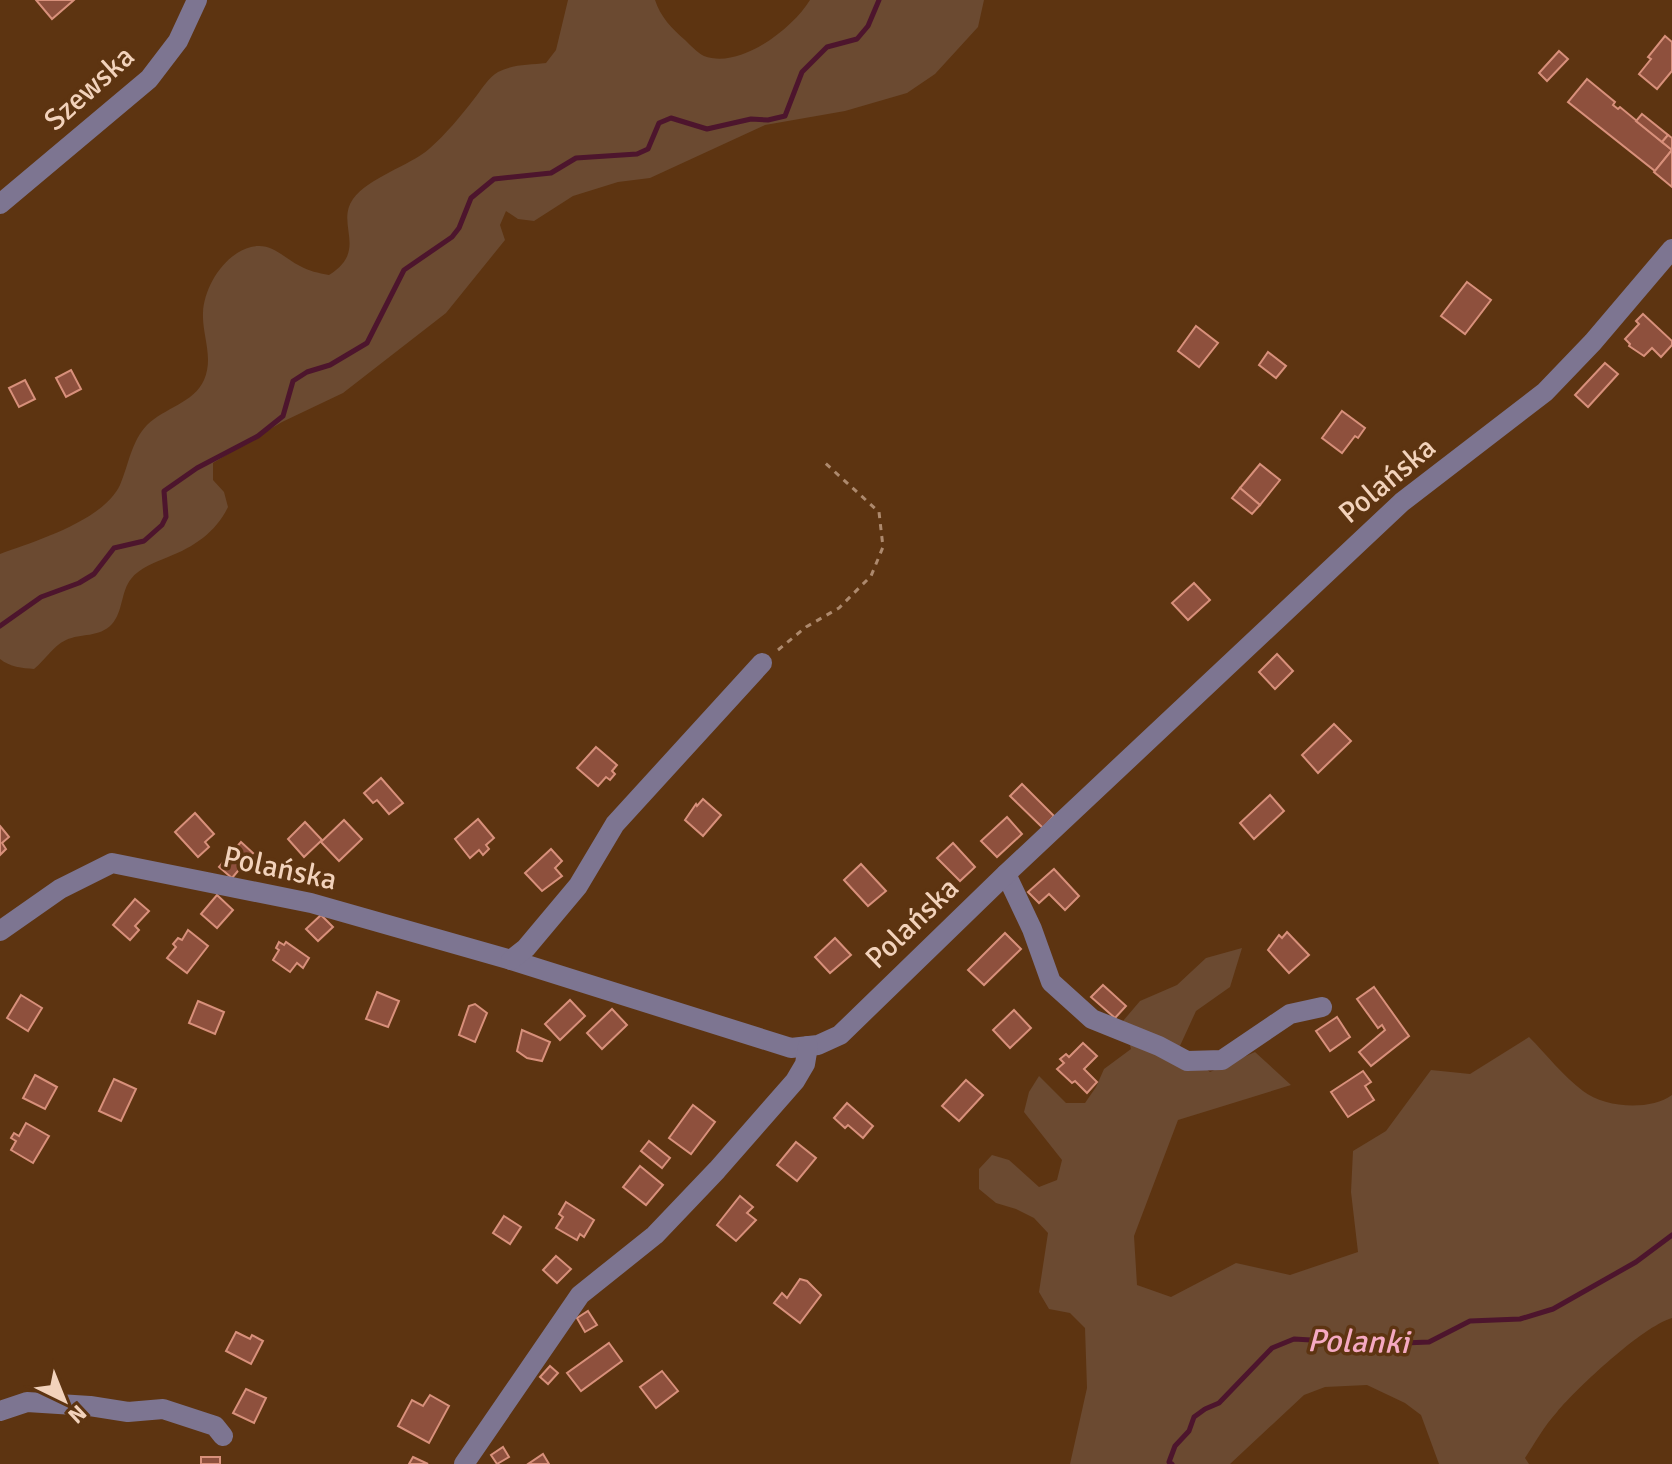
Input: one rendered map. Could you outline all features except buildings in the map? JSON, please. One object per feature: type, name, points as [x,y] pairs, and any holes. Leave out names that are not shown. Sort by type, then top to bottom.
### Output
[{"type":"street","name":"Szewska","points":[[0,204],[149,79],[178,41],[197,0]]},
{"type":"street","name":"Polańska","points":[[0,931],[60,889],[112,863],[311,903],[511,960],[791,1048],[818,1045],[840,1035],[1006,874],[1402,502],[1545,392],[1593,342],[1672,249]]},
{"type":"street","points":[[511,960],[526,948],[578,886],[615,824],[762,663]]},
{"type":"street","points":[[1006,874],[1032,929],[1051,982],[1092,1019],[1187,1061],[1222,1060],[1290,1014],[1322,1007]]},
{"type":"street","points":[[464,1464],[580,1295],[655,1235],[717,1170],[795,1081],[805,1064],[808,1046]]},
{"type":"street","points":[[0,1411],[27,1402],[128,1412],[163,1409],[215,1426],[223,1436]]},
{"type":"path","points":[[762,663],[806,627],[839,608],[871,576],[883,547],[879,512],[824,462]]},
{"type":"shaded area","points":[[568,0],[655,0],[667,22],[692,46],[704,56],[718,59],[749,52],[764,44],[791,23],[810,0],[984,0],[978,27],[935,74],[907,93],[845,111],[765,125],[650,178],[618,182],[573,196],[534,221],[518,219],[506,211],[500,225],[505,240],[446,313],[343,393],[282,422],[213,463],[213,480],[224,492],[228,507],[223,516],[211,531],[195,543],[134,575],[112,624],[96,633],[61,643],[34,669],[21,668],[0,659],[0,554],[67,528],[99,509],[120,485],[134,446],[147,425],[199,388],[208,363],[204,303],[224,264],[241,251],[258,246],[277,251],[314,272],[329,275],[341,266],[349,247],[347,218],[353,199],[378,178],[429,149],[495,74],[516,66],[546,63],[556,50]]},
{"type":"shaded area","points":[[1242,948],[1230,987],[1196,1011],[1179,1048],[1210,1072],[1255,1052],[1291,1085],[1178,1120],[1134,1236],[1137,1285],[1171,1297],[1236,1263],[1290,1275],[1358,1252],[1351,1192],[1353,1151],[1386,1131],[1431,1070],[1470,1074],[1529,1037],[1569,1079],[1592,1097],[1615,1104],[1640,1105],[1652,1104],[1672,1095],[1672,1318],[1628,1345],[1567,1401],[1525,1458],[1529,1464],[1439,1464],[1421,1415],[1405,1403],[1367,1385],[1325,1387],[1304,1395],[1230,1464],[1070,1464],[1087,1388],[1085,1328],[1070,1313],[1049,1309],[1039,1292],[1048,1233],[1034,1218],[996,1203],[979,1189],[979,1169],[992,1155],[1009,1160],[1039,1187],[1057,1180],[1062,1160],[1024,1112],[1029,1092],[1039,1076],[1066,1103],[1085,1103],[1104,1069],[1131,1049],[1123,1021],[1140,1001],[1177,985],[1206,958]]},
{"type":"waterway","points":[[0,626],[41,597],[94,574],[114,548],[144,541],[162,525],[166,517],[164,491],[197,468],[258,436],[283,416],[293,381],[307,372],[330,365],[367,343],[404,270],[452,237],[471,198],[494,179],[551,173],[576,158],[637,154],[648,149],[659,123],[671,118],[707,129],[751,119],[768,120],[785,116],[802,72],[827,47],[857,39],[868,26],[879,0]]},
{"type":"waterway","name":"Polanki","points":[[1172,1464],[1169,1462],[1175,1446],[1189,1431],[1194,1417],[1219,1403],[1272,1348],[1294,1339],[1379,1344],[1429,1342],[1470,1321],[1520,1319],[1553,1309],[1636,1262],[1672,1235]]}]
